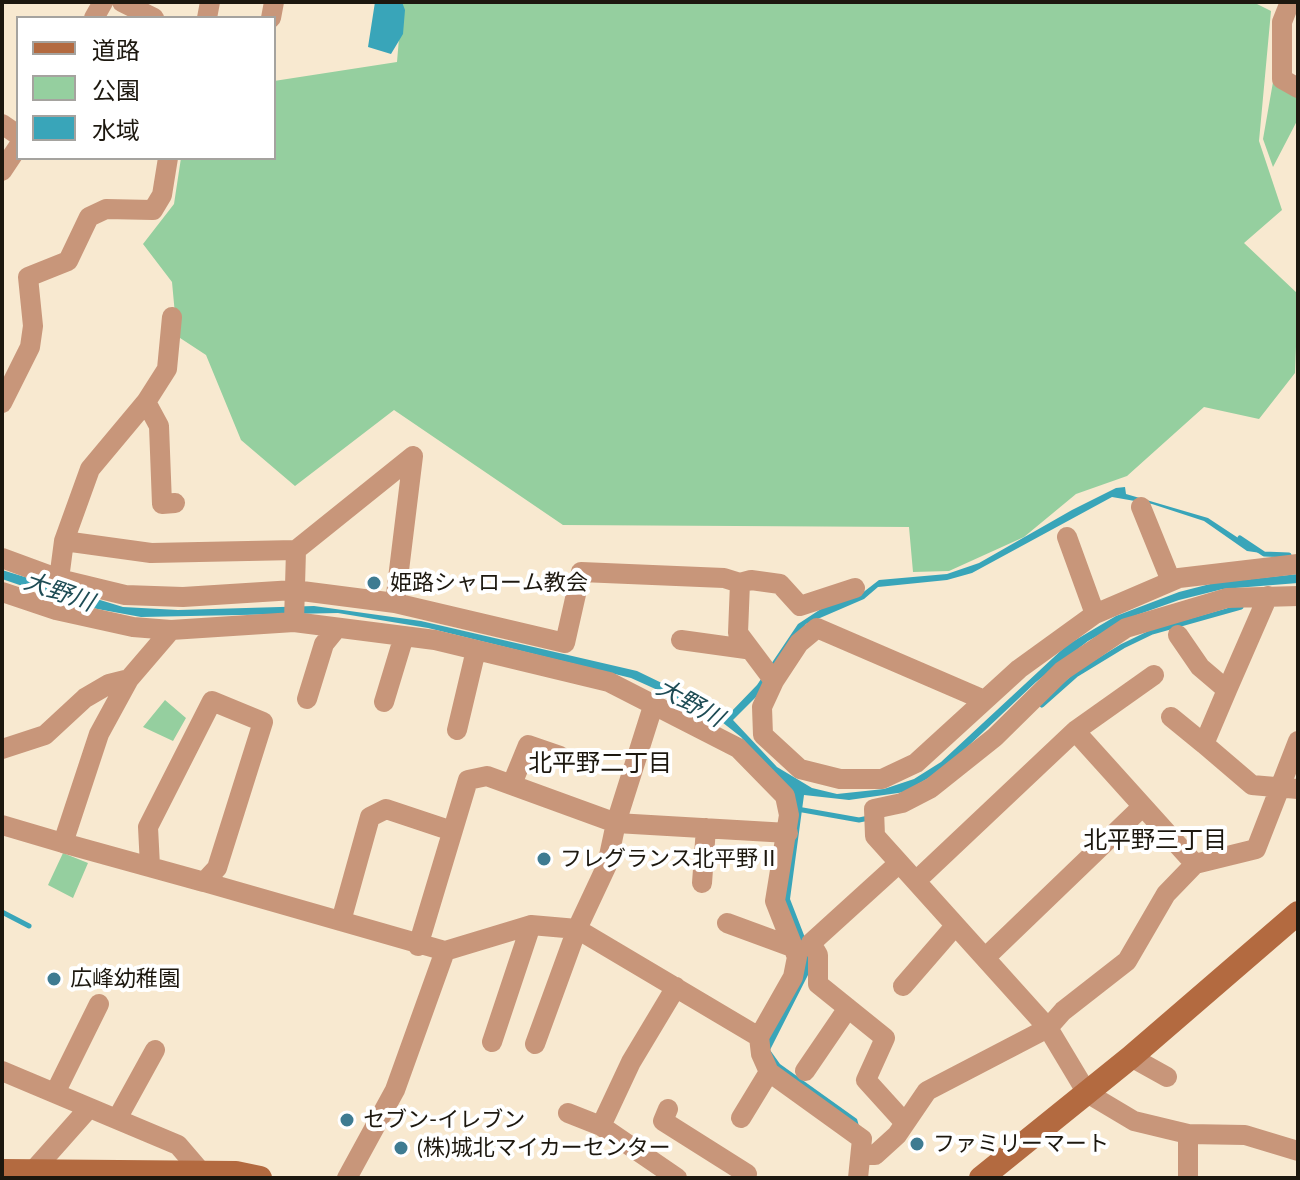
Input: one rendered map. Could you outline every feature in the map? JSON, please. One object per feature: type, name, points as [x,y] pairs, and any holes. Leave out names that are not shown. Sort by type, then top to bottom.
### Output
[{"type":"street","points":[[122,2],[150,16]]},
{"type":"street","points":[[1290,2],[1282,22],[1282,79],[1298,88]]},
{"type":"street","points":[[2,171],[16,150]]},
{"type":"street","points":[[2,403],[30,347],[33,326],[28,277],[68,261],[89,217],[106,209],[153,210],[162,195],[168,160]]},
{"type":"street","points":[[59,579],[64,541],[90,469],[146,402],[167,369],[172,317]]},
{"type":"street","points":[[146,402],[159,426],[162,504],[175,503]]},
{"type":"street","points":[[64,541],[151,553],[296,550],[413,456],[395,603]]},
{"type":"street","points":[[1141,507],[1171,581]]},
{"type":"street","points":[[1067,537],[1095,614]]},
{"type":"street","points":[[294,622],[296,550]]},
{"type":"street","points":[[2,558],[59,579],[125,595],[183,597],[294,590],[395,603],[565,643],[581,572],[724,578],[740,583],[751,580],[780,584],[800,606],[855,588]]},
{"type":"street","points":[[984,700],[817,628],[769,675],[762,707],[763,735],[800,769],[840,779],[882,779],[916,763],[1019,669],[1095,614],[1171,581],[1298,564]]},
{"type":"street","points":[[740,583],[738,633],[746,649],[769,675]]},
{"type":"street","points":[[2,592],[56,610],[133,627],[171,630],[294,622],[404,636],[476,650],[609,682],[738,748],[785,796],[789,815],[775,901],[795,948],[793,977],[759,1037],[761,1054],[769,1072],[875,1155],[905,1123],[927,1091],[1048,1028],[1063,1011],[1127,961],[1166,894],[1195,864],[1256,849],[1289,788],[1298,741]]},
{"type":"street","points":[[1204,744],[1268,596]]},
{"type":"street","points":[[1298,596],[1227,598],[1126,628],[1062,671],[995,737],[931,788],[902,803],[874,809],[875,836],[1048,1028],[1087,1093],[1134,1121],[1188,1134],[1245,1135],[1298,1151]]},
{"type":"street","points":[[307,699],[324,644],[337,628]]},
{"type":"street","points":[[63,843],[99,734],[129,679],[171,630]]},
{"type":"street","points":[[1178,635],[1200,667],[1227,690]]},
{"type":"street","points":[[384,702],[404,636]]},
{"type":"street","points":[[681,640],[746,649]]},
{"type":"street","points":[[457,730],[476,650]]},
{"type":"street","points":[[916,881],[1075,731],[1154,675]]},
{"type":"street","points":[[2,749],[45,735],[85,698],[109,684],[129,679]]},
{"type":"street","points":[[150,866],[148,827],[212,701],[263,722],[217,868],[204,882]]},
{"type":"street","points":[[535,1044],[577,929],[607,865],[616,823],[654,703]]},
{"type":"street","points":[[1171,717],[1252,785],[1289,788]]},
{"type":"street","points":[[1075,731],[1195,864]]},
{"type":"street","points":[[738,748],[763,735]]},
{"type":"street","points":[[512,784],[528,745],[556,750]]},
{"type":"street","points":[[418,946],[468,780],[487,776],[616,823],[788,833]]},
{"type":"street","points":[[986,957],[1142,807]]},
{"type":"street","points":[[341,921],[370,817],[386,809],[452,831]]},
{"type":"street","points":[[2,825],[341,921],[418,946],[445,951],[531,925],[577,929],[759,1037]]},
{"type":"street","points":[[702,883],[706,828]]},
{"type":"street","points":[[898,864],[811,943],[818,955],[818,984],[885,1038],[866,1080],[905,1123]]},
{"type":"street","points":[[981,1178],[1131,1057],[1298,913]]},
{"type":"street","points":[[727,923],[795,948]]},
{"type":"street","points":[[492,1042],[531,925]]},
{"type":"street","points":[[903,986],[955,926]]},
{"type":"street","points":[[347,1178],[395,1090],[445,951]]},
{"type":"street","points":[[601,1126],[631,1062],[676,987]]},
{"type":"street","points":[[55,1093],[99,1004]]},
{"type":"street","points":[[805,1071],[848,1008]]},
{"type":"street","points":[[117,1119],[155,1050]]},
{"type":"street","points":[[1131,1057],[1167,1077]]},
{"type":"street","points":[[2,1071],[178,1145],[202,1176]]},
{"type":"street","points":[[741,1118],[769,1072]]},
{"type":"street","points":[[33,1171],[89,1108]]},
{"type":"street","points":[[668,1109],[663,1121],[747,1174],[744,1178]]},
{"type":"street","points":[[568,1113],[601,1126],[623,1152],[677,1178]]},
{"type":"street","points":[[1188,1134],[1188,1178]]},
{"type":"street","points":[[857,1140],[858,1178]]},
{"type":"street","points":[[3,1173],[33,1171],[260,1178]]},
{"type":"green space","points":[[402,2],[1253,2],[1271,11],[1259,141],[1282,210],[1244,243],[1298,294],[1295,373],[1259,419],[1204,407],[1127,476],[1076,494],[1024,537],[949,571],[913,572],[909,527],[563,525],[394,410],[295,486],[241,440],[206,355],[177,336],[172,282],[143,244],[174,204],[181,160],[276,160],[276,81],[397,62]]},
{"type":"green space","points":[[1273,82],[1298,97],[1298,119],[1273,167],[1263,139]]},
{"type":"green space","points":[[165,700],[186,718],[173,741],[143,727]]},
{"type":"green space","points":[[63,853],[88,863],[73,898],[48,885]]},
{"type":"water","points":[[375,2],[402,2],[405,10],[403,34],[391,54],[368,47]]},
{"type":"water","name":"大野川","points":[[1125,487],[1126,494],[1208,518],[1261,553],[1247,551],[1204,521],[1152,504],[1112,497],[972,573],[947,580],[878,587],[864,599],[806,624],[756,697],[733,720],[777,767],[812,788],[837,794],[884,789],[914,779],[941,762],[1067,645],[1116,616],[1179,592],[1214,583],[1298,574],[1298,583],[1223,589],[1179,600],[1134,616],[1088,641],[1036,682],[945,768],[905,792],[849,800],[804,795],[790,899],[809,948],[809,973],[770,1050],[780,1064],[857,1119],[859,1126],[853,1138],[777,1071],[765,1044],[796,985],[781,901],[795,816],[772,772],[741,737],[713,715],[631,678],[428,628],[338,613],[141,617],[81,606],[2,579],[2,570],[123,607],[178,610],[314,606],[421,621],[637,671],[728,715],[757,685],[798,624],[824,607],[861,594],[879,580],[947,574],[979,563],[1072,510],[1116,488]]},
{"type":"waterway","points":[[1240,538],[1264,554],[1289,555]]},
{"type":"waterway","points":[[1042,705],[1077,674],[1123,646],[1152,632],[1241,607]]},
{"type":"waterway","points":[[797,809],[859,820],[869,818]]},
{"type":"waterway","points":[[2,912],[29,926]]},
{"type":"place","name":"姫路シャローム教会","points":[[374,583]]},
{"type":"place","name":"フレグランス北平野Ⅱ","points":[[544,859]]},
{"type":"place","name":"広峰幼稚園","points":[[54,979]]},
{"type":"place","name":"セブン-イレブン","points":[[347,1120]]},
{"type":"place","name":"ファミリーマート","points":[[917,1144]]},
{"type":"place","name":"(株)城北マイカーセンター","points":[[401,1148]]},
{"type":"district","name":"北平野二丁目","points":[[600,763]]},
{"type":"district","name":"北平野三丁目","points":[[1155,840]]}]
